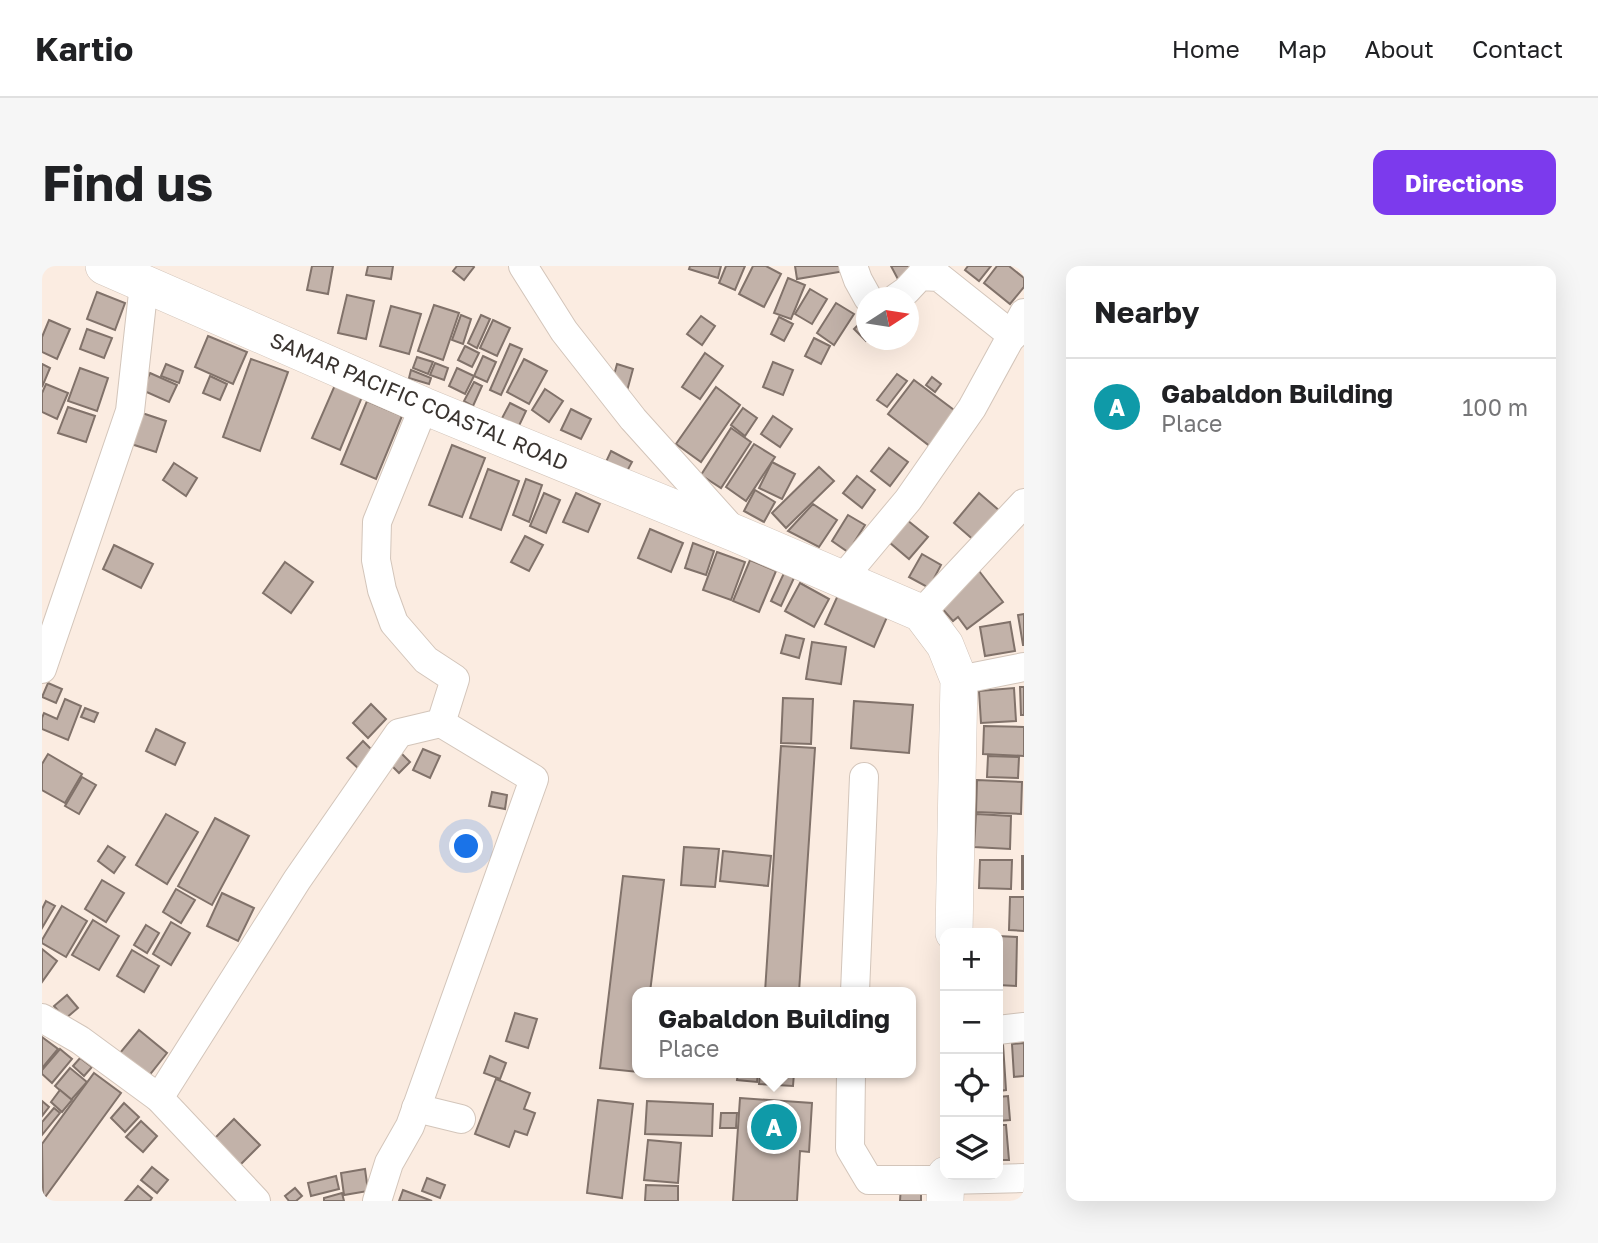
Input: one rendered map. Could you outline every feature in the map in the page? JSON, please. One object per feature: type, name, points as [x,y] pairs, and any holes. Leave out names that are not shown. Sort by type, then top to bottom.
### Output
[{"type":"main road","name":"SAMAR PACIFIC COASTAL ROAD","points":[[104,266],[424,406],[737,534],[921,614]]},
{"type":"main road","points":[[921,614],[945,645],[959,680],[954,928]]},
{"type":"street","points":[[523,266],[564,331],[633,419],[737,534]]},
{"type":"street","points":[[853,266],[862,287]]},
{"type":"street","points":[[842,579],[908,500],[972,408],[1018,324],[939,277],[920,276],[909,287]]},
{"type":"street","points":[[42,669],[130,411],[144,284]]},
{"type":"street","points":[[424,406],[377,522],[376,560],[382,590],[394,623],[426,660],[455,679],[441,723]]},
{"type":"street","points":[[921,614],[1024,503]]},
{"type":"street","points":[[959,680],[1024,667]]},
{"type":"street","points":[[159,1098],[297,880],[399,733],[441,723],[534,779],[410,1126],[389,1163],[377,1201]]},
{"type":"street","points":[[855,987],[864,777]]},
{"type":"street","points":[[42,1018],[80,1040],[159,1098],[256,1201]]},
{"type":"street","points":[[1003,1029],[1024,1027]]},
{"type":"street","points":[[851,1078],[850,1148],[869,1180],[946,1185],[1024,1178]]},
{"type":"street","points":[[416,1108],[461,1119]]},
{"type":"building","points":[[312,266],[333,266],[328,294],[307,290]]},
{"type":"building","points":[[368,266],[393,266],[391,279],[366,275]]},
{"type":"building","points":[[457,266],[474,267],[464,280],[453,271]]},
{"type":"building","points":[[690,266],[721,266],[718,278],[689,269]]},
{"type":"building","points":[[726,266],[745,266],[735,290],[719,283]]},
{"type":"building","points":[[753,266],[766,266],[781,274],[764,307],[739,294]]},
{"type":"building","points":[[795,266],[844,266],[845,271],[797,279]]},
{"type":"building","points":[[891,266],[916,266],[900,283]]},
{"type":"building","points":[[968,266],[991,266],[979,281],[965,270]]},
{"type":"building","points":[[997,266],[1009,266],[1024,278],[1024,287],[1010,304],[984,283]]},
{"type":"building","points":[[788,278],[805,285],[791,319],[774,313]]},
{"type":"building","points":[[810,289],[827,299],[812,324],[795,314]]},
{"type":"building","points":[[97,292],[125,303],[115,330],[87,319]]},
{"type":"building","points":[[347,295],[374,301],[366,339],[338,333]]},
{"type":"building","points":[[836,303],[854,314],[834,345],[817,333]]},
{"type":"building","points":[[434,305],[459,313],[443,360],[418,351]]},
{"type":"building","points":[[391,306],[421,314],[409,354],[380,346]]},
{"type":"building","points":[[461,315],[471,319],[463,344],[452,340]]},
{"type":"building","points":[[481,315],[490,319],[477,348],[468,343]]},
{"type":"building","points":[[701,316],[715,326],[702,345],[687,334]]},
{"type":"building","points":[[779,317],[793,324],[784,341],[771,334]]},
{"type":"building","points":[[49,320],[70,329],[57,359],[42,352],[42,337]]},
{"type":"building","points":[[493,320],[510,328],[497,356],[480,348]]},
{"type":"building","points":[[87,329],[112,338],[104,358],[80,349]]},
{"type":"building","points":[[208,336],[247,352],[233,384],[195,367]]},
{"type":"building","points":[[814,338],[830,346],[821,364],[805,356]]},
{"type":"building","points":[[510,344],[522,349],[501,395],[490,390]]},
{"type":"building","points":[[465,346],[479,353],[472,367],[458,360]]},
{"type":"building","points":[[705,353],[723,366],[700,399],[682,387]]},
{"type":"building","points":[[483,356],[496,362],[487,382],[474,376]]},
{"type":"building","points":[[417,357],[433,362],[428,374],[413,368]]},
{"type":"building","points":[[251,359],[288,372],[260,451],[223,437]]},
{"type":"building","points":[[524,359],[547,371],[529,404],[507,392]]},
{"type":"building","points":[[773,362],[793,370],[783,395],[763,387]]},
{"type":"building","points":[[435,363],[448,368],[444,380],[430,375]]},
{"type":"building","points":[[42,364],[50,368],[42,387]]},
{"type":"building","points":[[166,364],[183,371],[179,383],[161,376]]},
{"type":"building","points":[[617,364],[633,369],[627,391],[611,386]]},
{"type":"building","points":[[80,368],[108,378],[97,411],[68,401]]},
{"type":"building","points":[[457,368],[474,376],[465,394],[449,386]]},
{"type":"building","points":[[411,370],[431,378],[429,384],[409,378]]},
{"type":"building","points":[[150,373],[177,385],[169,402],[142,390]]},
{"type":"building","points":[[897,374],[907,381],[887,407],[877,400]]},
{"type":"building","points":[[210,376],[227,384],[220,400],[203,393]]},
{"type":"building","points":[[932,377],[941,384],[935,392],[926,385]]},
{"type":"building","points":[[914,380],[958,413],[931,447],[888,414]]},
{"type":"building","points":[[474,382],[482,386],[473,406],[464,401]]},
{"type":"building","points":[[46,384],[68,393],[57,419],[42,412],[42,393]]},
{"type":"building","points":[[335,385],[362,397],[340,450],[312,438]]},
{"type":"building","points":[[716,387],[740,405],[701,462],[676,444]]},
{"type":"building","points":[[545,389],[563,401],[549,422],[532,410]]},
{"type":"building","points":[[367,401],[402,416],[376,479],[341,464]]},
{"type":"building","points":[[510,403],[526,411],[517,430],[500,422]]},
{"type":"building","points":[[68,407],[95,416],[86,442],[58,433]]},
{"type":"building","points":[[743,408],[757,418],[745,436],[731,425]]},
{"type":"building","points":[[571,409],[591,419],[581,439],[561,430]]},
{"type":"building","points":[[136,411],[166,421],[156,452],[125,442]]},
{"type":"building","points":[[773,416],[792,429],[780,447],[761,434]]},
{"type":"building","points":[[731,428],[751,442],[721,488],[701,475]]},
{"type":"building","points":[[754,444],[775,457],[746,501],[726,487]]},
{"type":"building","points":[[452,445],[485,458],[462,517],[429,505]]},
{"type":"building","points":[[889,448],[908,462],[890,486],[871,471]]},
{"type":"building","points":[[611,451],[632,462],[625,475],[605,464]]},
{"type":"building","points":[[772,462],[795,474],[782,499],[759,488]]},
{"type":"building","points":[[174,463],[197,478],[186,496],[163,480]]},
{"type":"building","points":[[819,467],[834,481],[786,528],[772,513]]},
{"type":"building","points":[[488,469],[519,481],[501,530],[470,518]]},
{"type":"building","points":[[857,476],[875,490],[862,508],[843,493]]},
{"type":"building","points":[[526,479],[542,485],[529,522],[513,515]]},
{"type":"building","points":[[755,490],[775,502],[764,522],[744,511]]},
{"type":"building","points":[[544,493],[560,500],[546,533],[530,526]]},
{"type":"building","points":[[576,493],[600,504],[588,532],[563,522]]},
{"type":"building","points":[[979,493],[1001,512],[976,542],[954,523]]},
{"type":"building","points":[[813,504],[837,520],[819,547],[788,531]]},
{"type":"building","points":[[848,515],[865,525],[848,552],[832,541]]},
{"type":"building","points":[[907,520],[928,537],[909,559],[889,542]]},
{"type":"building","points":[[650,529],[683,543],[671,572],[638,558]]},
{"type":"building","points":[[525,536],[543,545],[529,571],[511,562]]},
{"type":"building","points":[[693,543],[714,551],[706,575],[685,568]]},
{"type":"building","points":[[114,545],[153,564],[141,588],[103,569]]},
{"type":"building","points":[[717,552],[745,562],[731,600],[703,590]]},
{"type":"building","points":[[922,554],[941,565],[929,588],[909,577]]},
{"type":"building","points":[[750,560],[776,571],[759,612],[733,601]]},
{"type":"building","points":[[285,562],[313,582],[291,613],[263,593]]},
{"type":"building","points":[[976,567],[1003,602],[967,629],[958,617],[953,621],[939,605]]},
{"type":"building","points":[[784,573],[794,578],[781,606],[771,601]]},
{"type":"building","points":[[800,583],[829,599],[814,627],[785,611]]},
{"type":"building","points":[[838,595],[887,617],[874,647],[825,624]]},
{"type":"building","points":[[1024,614],[1024,645],[1023,645],[1018,615]]},
{"type":"building","points":[[1010,622],[1015,651],[985,656],[980,627]]},
{"type":"building","points":[[786,635],[804,639],[799,658],[781,653]]},
{"type":"building","points":[[812,642],[846,647],[841,684],[806,679]]},
{"type":"building","points":[[48,683],[62,689],[56,703],[42,697]]},
{"type":"building","points":[[1020,687],[1024,687],[1024,715],[1021,715]]},
{"type":"building","points":[[1014,688],[1016,721],[981,723],[979,691]]},
{"type":"building","points":[[783,698],[813,699],[811,744],[781,743]]},
{"type":"building","points":[[65,699],[81,706],[68,740],[42,729],[44,713],[57,719]]},
{"type":"building","points":[[854,701],[913,705],[909,753],[851,748]]},
{"type":"building","points":[[371,704],[386,719],[368,738],[353,723]]},
{"type":"building","points":[[85,708],[98,713],[94,722],[81,717]]},
{"type":"building","points":[[984,726],[1024,727],[1024,756],[983,754]]},
{"type":"building","points":[[156,729],[185,743],[175,765],[146,751]]},
{"type":"building","points":[[363,741],[375,753],[359,769],[347,758]]},
{"type":"building","points":[[781,746],[815,748],[799,987],[765,987]]},
{"type":"building","points":[[423,749],[440,756],[430,778],[413,770]]},
{"type":"building","points":[[400,752],[410,762],[399,773],[389,763]]},
{"type":"building","points":[[48,754],[82,774],[65,803],[42,790],[42,764]]},
{"type":"building","points":[[988,756],[1019,757],[1018,778],[987,777]]},
{"type":"building","points":[[82,777],[96,785],[79,814],[65,806]]},
{"type":"building","points":[[977,780],[1022,782],[1021,814],[976,812]]},
{"type":"building","points":[[492,792],[507,795],[505,809],[489,806]]},
{"type":"building","points":[[166,814],[198,832],[167,884],[136,865]]},
{"type":"building","points":[[976,814],[1011,816],[1010,849],[974,847]]},
{"type":"building","points":[[215,818],[249,836],[212,905],[178,886]]},
{"type":"building","points":[[108,846],[125,857],[114,873],[98,861]]},
{"type":"building","points":[[684,847],[719,849],[715,887],[681,885]]},
{"type":"building","points":[[723,851],[771,856],[768,886],[720,881]]},
{"type":"building","points":[[1024,856],[1024,889],[1022,889]]},
{"type":"building","points":[[980,860],[1012,860],[1011,889],[979,888]]},
{"type":"building","points":[[623,876],[664,880],[651,987],[632,987],[632,1071],[600,1068]]},
{"type":"building","points":[[102,880],[124,893],[106,922],[85,909]]},
{"type":"building","points":[[176,889],[195,900],[181,923],[163,912]]},
{"type":"building","points":[[222,893],[254,908],[238,941],[207,926]]},
{"type":"building","points":[[1010,897],[1024,897],[1024,931],[1009,930]]},
{"type":"building","points":[[46,901],[55,906],[42,928],[42,909]]},
{"type":"building","points":[[62,906],[87,921],[66,957],[42,943]]},
{"type":"building","points":[[93,920],[119,936],[99,970],[72,955]]},
{"type":"building","points":[[171,922],[190,933],[171,965],[153,954]]},
{"type":"building","points":[[146,925],[159,933],[147,953],[134,945]]},
{"type":"building","points":[[1003,936],[1017,937],[1016,986],[1003,985]]},
{"type":"building","points":[[42,949],[57,961],[42,982]]},
{"type":"building","points":[[132,950],[159,966],[144,992],[117,976]]},
{"type":"building","points":[[67,995],[78,1008],[65,1019],[54,1006]]},
{"type":"building","points":[[515,1013],[537,1019],[528,1048],[506,1041]]},
{"type":"building","points":[[139,1030],[167,1053],[144,1082],[115,1059]]},
{"type":"building","points":[[42,1037],[58,1049],[42,1068]]},
{"type":"building","points":[[1024,1043],[1024,1076],[1014,1077],[1012,1044]]},
{"type":"building","points":[[1003,1044],[1006,1090],[1003,1090]]},
{"type":"building","points":[[60,1049],[72,1059],[52,1083],[42,1074],[42,1070]]},
{"type":"building","points":[[490,1056],[506,1063],[500,1079],[484,1073]]},
{"type":"building","points":[[80,1058],[92,1067],[84,1076],[73,1066]]},
{"type":"building","points":[[70,1068],[87,1082],[71,1100],[55,1086]]},
{"type":"building","points":[[94,1073],[121,1093],[43,1200],[42,1144]]},
{"type":"building","points":[[737,1078],[757,1078],[757,1082]]},
{"type":"building","points":[[760,1078],[794,1078],[793,1086],[759,1084]]},
{"type":"building","points":[[496,1079],[530,1093],[524,1109],[535,1113],[527,1135],[515,1131],[509,1147],[475,1134]]},
{"type":"building","points":[[60,1090],[72,1100],[62,1112],[51,1102]]},
{"type":"building","points":[[1003,1096],[1008,1096],[1010,1120],[1003,1121]]},
{"type":"building","points":[[740,1098],[812,1103],[809,1152],[800,1151],[797,1201],[733,1201]]},
{"type":"building","points":[[598,1100],[633,1104],[622,1198],[587,1193]]},
{"type":"building","points":[[42,1101],[49,1107],[42,1116]]},
{"type":"building","points":[[647,1101],[713,1104],[712,1136],[645,1134]]},
{"type":"building","points":[[124,1103],[139,1117],[125,1132],[111,1118]]},
{"type":"building","points":[[54,1108],[60,1113],[42,1135],[42,1122]]},
{"type":"building","points":[[721,1113],[737,1113],[736,1128],[720,1128]]},
{"type":"building","points":[[234,1119],[260,1145],[235,1170],[210,1143]]},
{"type":"building","points":[[141,1121],[157,1136],[143,1152],[126,1137]]},
{"type":"building","points":[[1003,1125],[1006,1125],[1009,1160],[1003,1160]]},
{"type":"building","points":[[648,1140],[681,1143],[678,1183],[644,1180]]},
{"type":"building","points":[[152,1167],[168,1180],[157,1193],[141,1180]]},
{"type":"building","points":[[365,1169],[368,1191],[344,1195],[341,1173]]},
{"type":"building","points":[[336,1176],[339,1189],[311,1196],[308,1183]]},
{"type":"building","points":[[427,1178],[445,1185],[440,1198],[422,1191]]},
{"type":"building","points":[[646,1185],[678,1186],[678,1201],[645,1201]]},
{"type":"building","points":[[901,1185],[921,1186],[921,1201],[900,1201]]},
{"type":"building","points":[[138,1186],[152,1198],[150,1201],[125,1201]]},
{"type":"building","points":[[295,1188],[302,1196],[296,1201],[289,1201],[285,1196]]},
{"type":"building","points":[[403,1190],[432,1201],[399,1201]]},
{"type":"building","points":[[342,1193],[344,1201],[324,1201],[324,1198]]},
{"type":"place","name":"Gabaldon Building","points":[[774,1127]]}]
